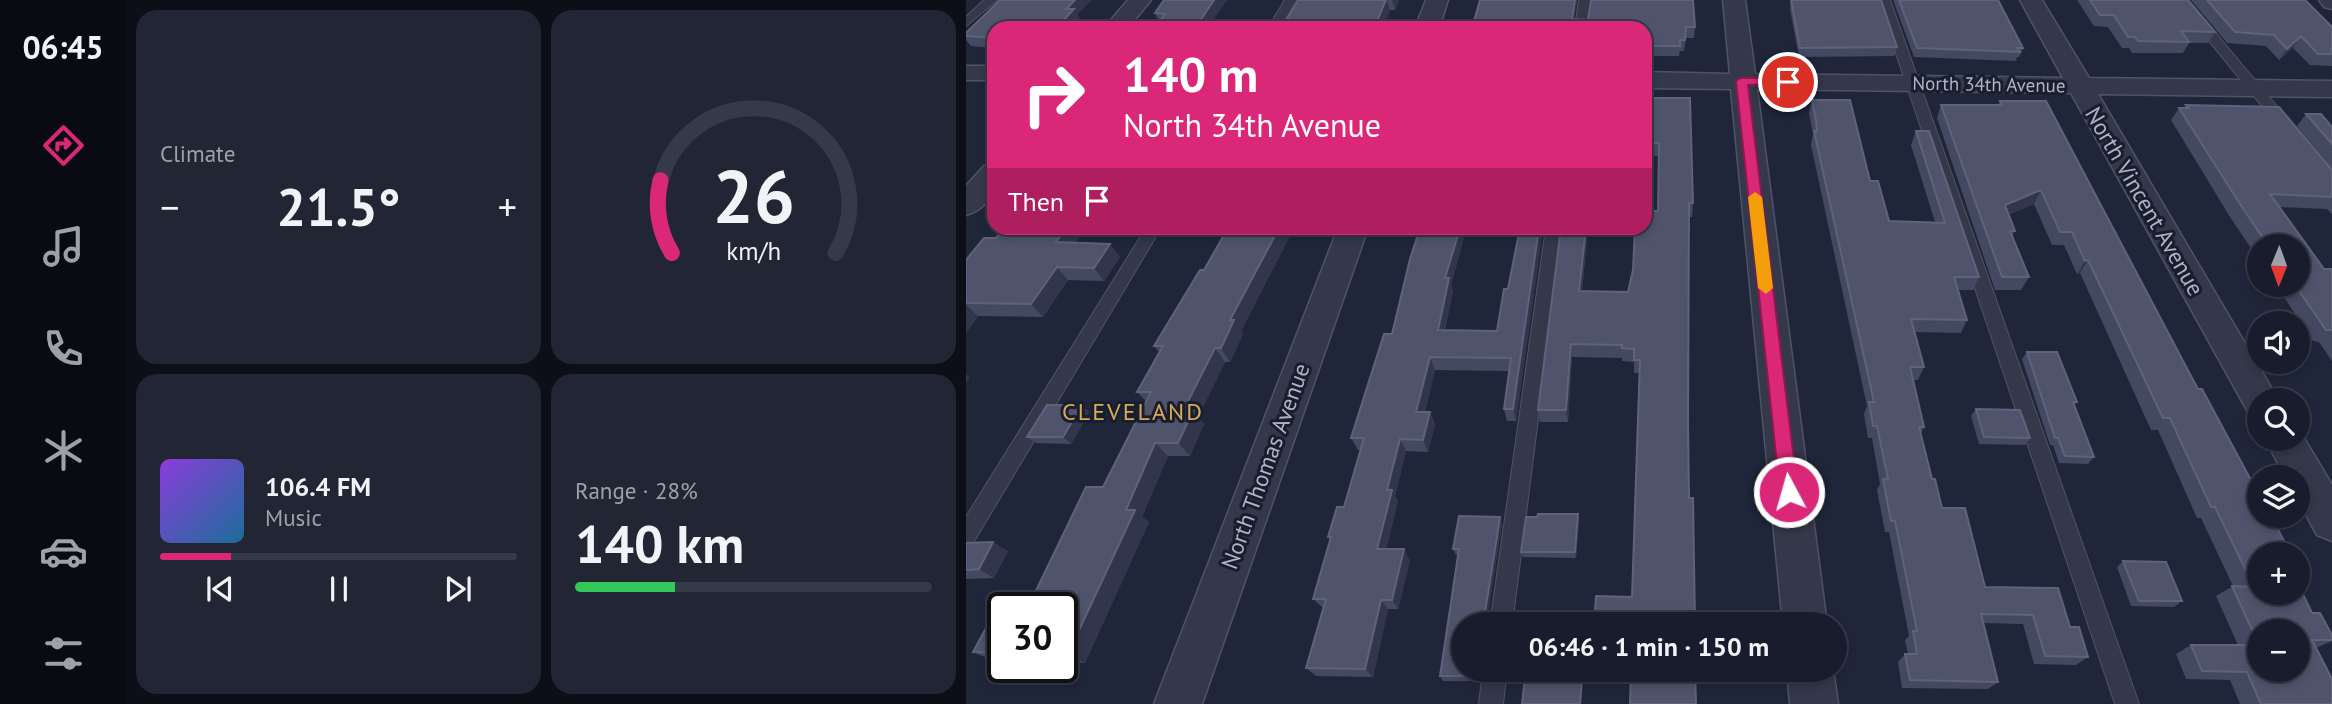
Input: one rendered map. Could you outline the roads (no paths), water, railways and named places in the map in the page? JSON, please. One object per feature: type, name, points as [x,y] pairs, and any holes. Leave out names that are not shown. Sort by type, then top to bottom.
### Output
[{"type":"street","points":[[1122,21],[1140,0]]},
{"type":"street","points":[[1430,21],[1437,0]]},
{"type":"street","points":[[1734,0],[1741,81],[1803,612]]},
{"type":"street","name":"North Vincent Avenue","points":[[2031,0],[2253,388]]},
{"type":"street","points":[[966,73],[987,73]]},
{"type":"street","name":"North 34th Avenue","points":[[1652,80],[2332,89]]},
{"type":"street","points":[[966,205],[987,180]]},
{"type":"street","name":"North Thomas Avenue","points":[[1178,704],[1350,235]]},
{"type":"street","points":[[2291,451],[2332,522]]},
{"type":"street","points":[[1811,682],[1814,704]]},
{"type":"lane","points":[[966,23],[991,0]]},
{"type":"lane","points":[[1278,21],[1291,0]]},
{"type":"lane","points":[[1582,21],[1585,0]]},
{"type":"lane","points":[[1884,0],[2127,704]]},
{"type":"lane","points":[[2182,0],[2292,133]]},
{"type":"lane","points":[[966,536],[1149,235]]},
{"type":"lane","points":[[1503,612],[1553,235]]},
{"type":"lane","points":[[1491,704],[1494,682]]},
{"type":"district","name":"CLEVELAND","points":[[1133,411]]}]
